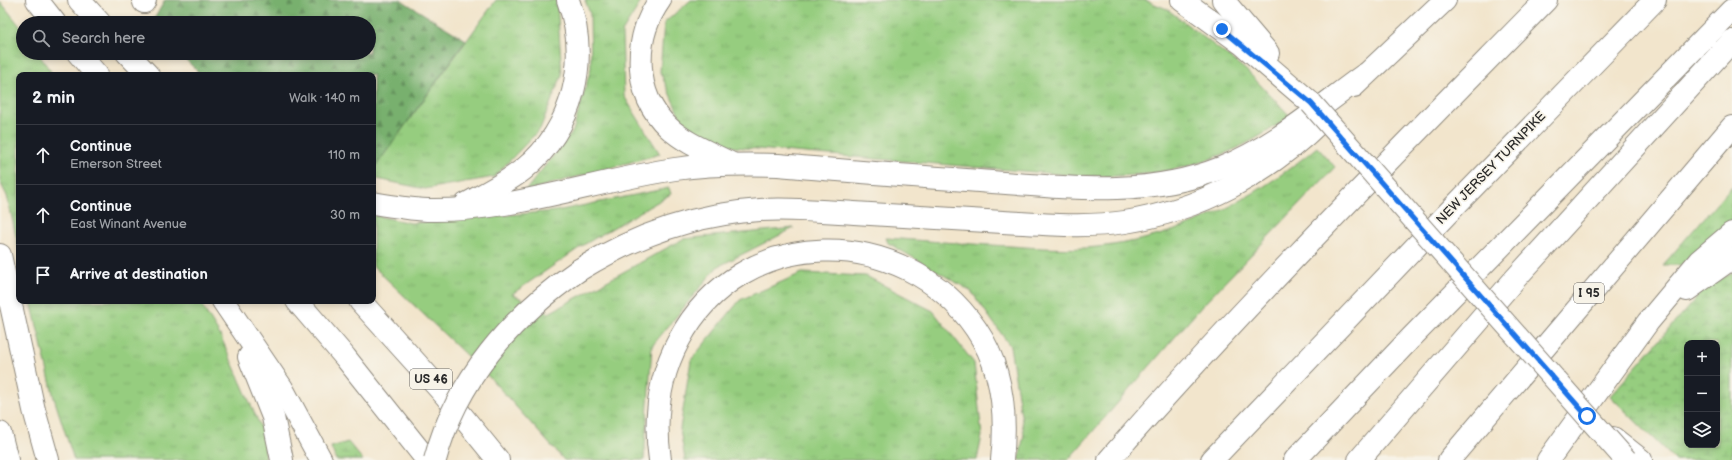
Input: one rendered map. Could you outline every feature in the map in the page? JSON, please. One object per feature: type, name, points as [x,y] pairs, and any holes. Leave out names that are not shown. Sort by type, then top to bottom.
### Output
[{"type":"main road","points":[[37,0],[50,16]]},
{"type":"main road","points":[[79,0],[94,16]]},
{"type":"main road","points":[[456,209],[499,186],[524,169],[549,142],[560,126],[574,91],[577,73],[577,35],[574,16],[568,0]]},
{"type":"main road","points":[[660,0],[650,17],[644,34],[641,50],[640,66],[644,86],[650,102],[658,116],[669,128],[692,144],[733,164]]},
{"type":"main road","points":[[1182,0],[1241,43],[1311,103]]},
{"type":"main road","points":[[1223,0],[1311,103],[1626,460]]},
{"type":"main road","points":[[435,460],[452,412],[463,391],[490,351],[506,332],[541,299],[579,270],[620,247],[663,229],[710,217],[760,210],[805,210],[1060,225],[1123,222],[1152,217],[1207,199],[1232,187],[1272,162],[1314,127],[1364,75],[1445,0]]},
{"type":"main road","points":[[1109,460],[1173,388],[1274,280],[1546,0]]},
{"type":"main road","name":"NEW JERSEY TURNPIKE","points":[[1212,460],[1386,276],[1655,0]]},
{"type":"main road","points":[[1295,460],[1409,340],[1732,10]]},
{"type":"main road","points":[[1359,460],[1526,268],[1732,41]]},
{"type":"main road","points":[[137,63],[150,72]]},
{"type":"main road","points":[[376,204],[413,209],[456,209],[494,205],[662,171],[733,164],[778,165],[1068,188],[1145,188],[1171,184],[1197,177],[1245,157],[1268,144],[1364,75]]},
{"type":"main road","name":"I 95","points":[[1449,460],[1587,295],[1732,127]]},
{"type":"main road","points":[[1548,460],[1648,322],[1699,261],[1732,233]]},
{"type":"main road","points":[[660,460],[658,413],[663,380],[676,346],[697,312],[722,287],[751,267],[785,256],[823,250],[864,254],[919,274],[950,298],[965,314],[986,348],[999,384],[1004,425],[1002,460]]},
{"type":"main road","points":[[0,255],[34,410],[48,460]]},
{"type":"main road","points":[[1648,322],[1696,283],[1732,258]]},
{"type":"main road","points":[[300,304],[345,357],[427,460]]},
{"type":"main road","name":"US 46","points":[[363,304],[445,395],[498,460]]},
{"type":"main road","points":[[226,305],[266,398],[278,436],[282,460]]},
{"type":"main road","points":[[226,305],[282,388],[321,460]]},
{"type":"main road","points":[[1587,416],[1641,460]]},
{"type":"main road","points":[[0,433],[7,460]]},
{"type":"green space","points":[[165,0],[401,0],[466,40],[376,166],[376,72],[198,72],[186,60],[376,60],[376,16],[156,16]]},
{"type":"green space","points":[[496,0],[555,0],[557,2],[562,75],[540,129],[494,177],[425,189],[376,179],[376,166]]},
{"type":"green space","points":[[585,0],[642,0],[622,32],[624,96],[660,154],[525,191],[573,131],[591,68],[590,14]]},
{"type":"green space","points":[[691,0],[1145,0],[1167,9],[1246,70],[1290,116],[1265,133],[1239,147],[1213,158],[1158,172],[1130,175],[1070,175],[734,147],[704,137],[681,119],[660,72],[664,23]]},
{"type":"green space","points":[[0,1],[16,21],[16,60],[43,60],[51,72],[16,72],[16,236],[7,196],[0,182]]},
{"type":"green space","points":[[1317,147],[1335,167],[1202,306],[1068,460],[1019,460],[1024,434],[1010,346],[971,291],[888,243],[886,238],[1054,248],[1086,248],[1128,242],[1159,235],[1187,226],[1215,214],[1242,200],[1267,184]]},
{"type":"green space","points":[[1732,186],[1732,221],[1681,265],[1663,265]]},
{"type":"green space","points":[[669,188],[671,194],[585,244],[512,294],[549,313],[683,239],[794,228],[717,267],[652,346],[644,460],[564,460],[492,380],[376,269],[376,216],[411,223],[556,211]]},
{"type":"green space","points":[[802,273],[866,276],[933,311],[974,363],[982,436],[977,460],[685,460],[680,429],[691,360],[740,300]]},
{"type":"green space","points":[[1732,273],[1732,460],[1675,460],[1610,396],[1705,288]]},
{"type":"green space","points":[[32,304],[201,304],[220,335],[265,437],[265,460],[74,460],[54,398]]},
{"type":"green space","points":[[348,442],[363,460],[336,460],[331,447]]},
{"type":"route","points":[[1222,29],[1311,103],[1587,416]]}]
